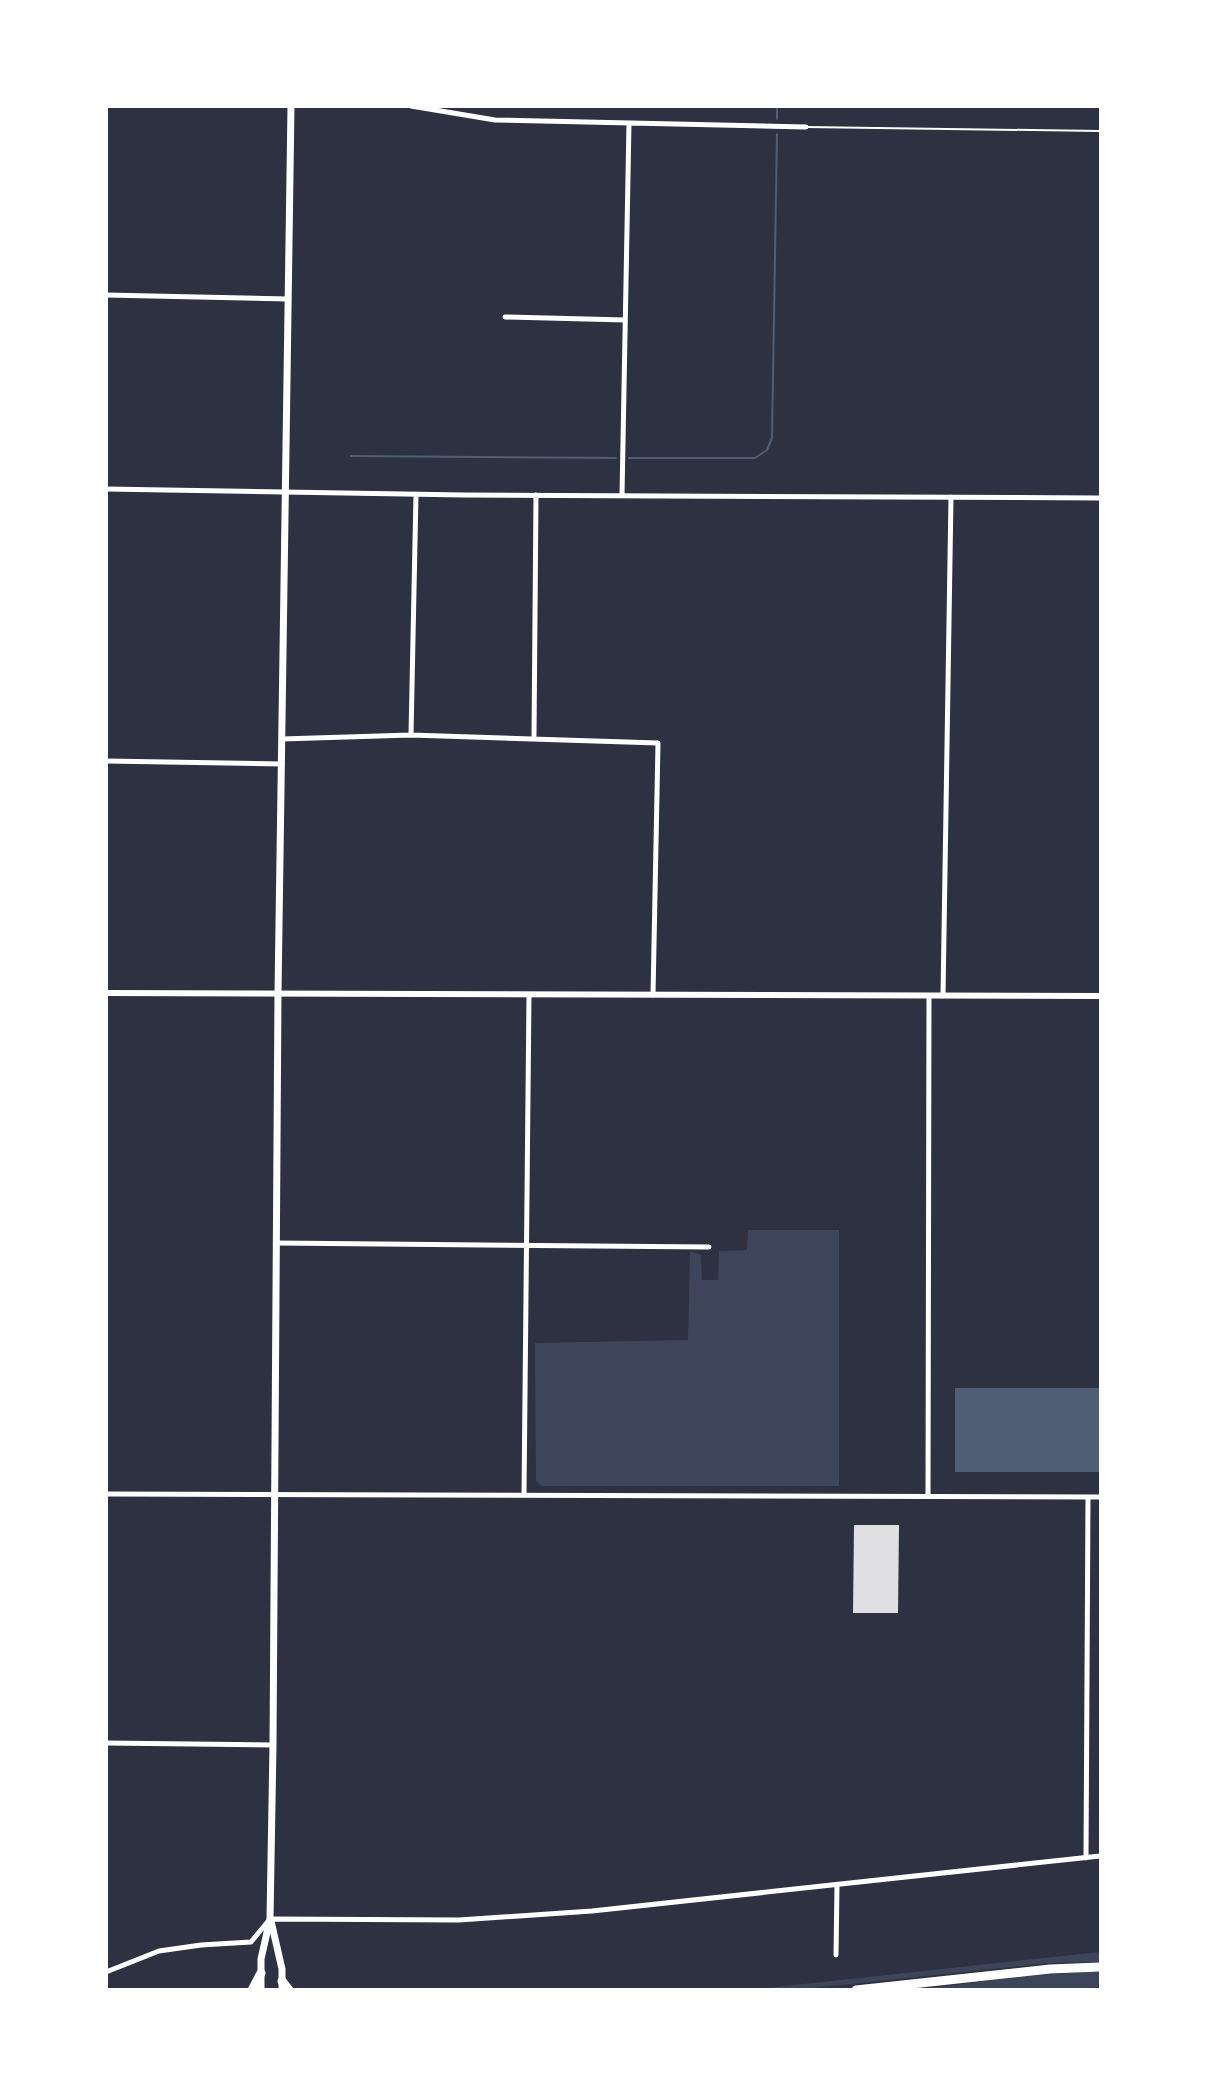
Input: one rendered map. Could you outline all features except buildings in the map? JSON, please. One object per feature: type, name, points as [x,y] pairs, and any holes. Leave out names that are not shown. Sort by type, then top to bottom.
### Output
[{"type":"highway","points":[[856,1989],[1050,1969],[1101,1967]]},
{"type":"highway","points":[[252,1989],[261,1973]]},
{"type":"highway","points":[[282,1985],[289,1989]]},
{"type":"main road","points":[[261,1989],[261,1959],[270,1918],[273,1745],[278,993],[291,106]]},
{"type":"main road","points":[[270,1918],[282,1969],[282,1985]]},
{"type":"street","points":[[411,106],[495,120],[806,127]]},
{"type":"street","points":[[622,495],[629,123]]},
{"type":"street","points":[[106,295],[288,299]]},
{"type":"street","points":[[505,317],[625,320]]},
{"type":"street","points":[[106,489],[239,490],[287,493],[1101,498]]},
{"type":"street","points":[[411,735],[416,494]]},
{"type":"street","points":[[534,738],[536,495]]},
{"type":"street","points":[[943,996],[951,497]]},
{"type":"street","points":[[282,739],[411,735],[658,742],[653,996]]},
{"type":"street","points":[[106,762],[282,764]]},
{"type":"street","points":[[106,993],[1101,996]]},
{"type":"street","points":[[524,1495],[529,995]]},
{"type":"street","points":[[927,1496],[929,996]]},
{"type":"street","points":[[276,1243],[709,1247]]},
{"type":"street","points":[[106,1494],[1101,1497]]},
{"type":"street","points":[[1086,1858],[1088,1497]]},
{"type":"street","points":[[106,1743],[273,1745]]},
{"type":"street","points":[[106,1972],[159,1951],[201,1945],[251,1942],[270,1918],[459,1920],[592,1911],[1101,1856]]},
{"type":"street","points":[[836,1955],[837,1885]]},
{"type":"lane","points":[[806,127],[1101,131]]},
{"type":"shaded area","points":[[748,1230],[839,1230],[839,1486],[542,1486],[536,1481],[535,1343],[688,1340],[690,1251],[701,1255],[702,1280],[718,1280],[719,1251],[747,1250]]},
{"type":"shaded area","points":[[955,1388],[1100,1388],[1100,1472],[955,1472]]},
{"type":"shaded area","points":[[1100,1952],[1100,1962],[1049,1963],[804,1989],[757,1989]]},
{"type":"shaded area","points":[[1100,1972],[1100,1987],[911,1990],[1038,1975]]},
{"type":"waterway","points":[[777,106],[777,119]]},
{"type":"waterway","points":[[629,458],[755,458],[767,450],[772,438],[777,134]]},
{"type":"waterway","points":[[351,456],[616,458]]}]
